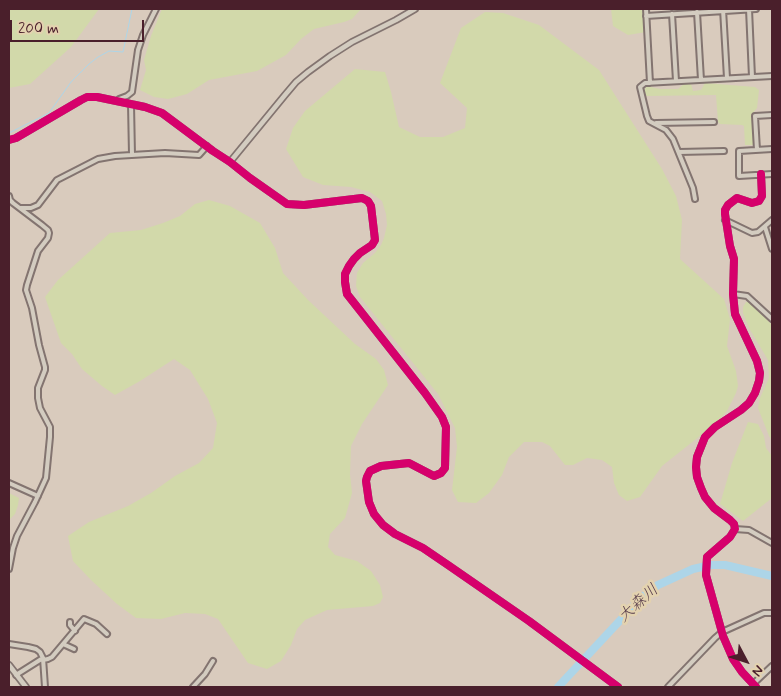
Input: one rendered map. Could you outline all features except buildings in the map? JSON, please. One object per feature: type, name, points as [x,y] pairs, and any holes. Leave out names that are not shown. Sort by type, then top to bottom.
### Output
[{"type":"street","points":[[117,101],[132,92],[140,43],[156,9]]},
{"type":"street","points":[[230,162],[285,94],[308,72],[352,42],[415,9]]},
{"type":"street","points":[[646,9],[650,83]]},
{"type":"street","points":[[748,9],[752,77]]},
{"type":"street","points":[[646,16],[756,9]]},
{"type":"street","points":[[723,10],[727,78]]},
{"type":"street","points":[[698,12],[701,80]]},
{"type":"street","points":[[672,14],[676,81]]},
{"type":"street","points":[[695,199],[693,188],[673,139],[666,130],[647,116],[640,87],[643,84],[650,83],[772,76]]},
{"type":"street","points":[[9,140],[16,138],[87,97],[97,97],[145,107],[162,113],[287,204],[304,205],[366,199],[371,206],[375,240],[349,266],[345,274],[347,294],[425,392],[442,417],[446,427],[445,468],[441,473],[431,475],[409,463],[381,466],[374,469],[370,472],[366,481],[371,507],[379,521],[395,534],[423,548],[448,565],[618,687]]},
{"type":"street","points":[[131,104],[132,155]]},
{"type":"street","points":[[757,150],[754,116],[772,114]]},
{"type":"street","points":[[656,123],[714,122]]},
{"type":"street","points":[[20,208],[31,208],[38,205],[57,180],[94,160],[115,156],[165,153],[199,155],[206,146]]},
{"type":"street","points":[[772,149],[739,151],[740,176],[772,174]]},
{"type":"street","points":[[679,152],[724,151]]},
{"type":"street","points":[[761,174],[763,191],[761,199],[757,203],[752,203],[737,198],[725,210],[730,246],[734,259],[734,314],[757,362],[760,373],[759,381],[755,393],[749,402],[741,410],[715,427],[705,437],[697,457],[696,467],[700,488],[705,497],[714,508],[734,524],[735,529],[730,537],[707,557],[706,561],[706,575],[722,632],[733,659],[754,686],[772,666]]},
{"type":"street","points":[[9,196],[10,200],[42,225],[49,233],[48,238],[38,251],[26,290],[32,308],[45,367],[38,388],[38,398],[40,408],[50,427],[46,478],[17,536],[9,569]]},
{"type":"street","points":[[726,220],[752,233],[758,232],[772,220]]},
{"type":"street","points":[[765,227],[772,249]]},
{"type":"street","points":[[733,294],[746,296],[772,320]]},
{"type":"street","points":[[9,483],[38,496]]},
{"type":"street","points":[[735,529],[749,530],[772,543]]},
{"type":"street","points":[[668,687],[714,638],[722,632],[764,613],[772,613]]},
{"type":"street","points":[[16,675],[43,659],[52,657],[84,619],[96,624],[107,634]]},
{"type":"street","points":[[70,622],[70,625],[75,630]]},
{"type":"street","points":[[9,644],[36,649],[42,655],[45,687]]},
{"type":"street","points":[[64,644],[74,649]]},
{"type":"street","points":[[193,687],[205,674],[213,661]]},
{"type":"street","points":[[9,665],[26,687]]},
{"type":"green space","points":[[9,9],[99,9],[71,47],[30,84],[9,88]]},
{"type":"green space","points":[[162,9],[361,9],[352,19],[314,29],[301,39],[286,55],[257,71],[209,80],[187,94],[168,99],[154,97],[140,90],[146,70],[144,60]]},
{"type":"green space","points":[[611,9],[645,9],[646,32],[628,35],[613,26]]},
{"type":"green space","points":[[485,12],[503,13],[539,25],[599,70],[662,169],[676,196],[682,220],[680,259],[724,299],[730,319],[727,346],[736,371],[738,386],[727,411],[715,424],[662,466],[640,497],[627,501],[619,495],[614,483],[612,467],[602,460],[587,458],[573,465],[565,465],[550,446],[542,442],[524,442],[509,457],[502,475],[489,493],[476,503],[458,502],[452,490],[457,447],[455,428],[438,394],[360,297],[356,286],[357,273],[363,263],[375,253],[384,238],[387,225],[382,201],[370,192],[351,187],[323,185],[303,177],[286,149],[293,128],[305,111],[355,69],[385,72],[399,127],[420,137],[443,137],[465,128],[467,108],[440,83],[461,28]]},
{"type":"green space","points":[[705,83],[755,87],[759,90],[757,108],[752,114],[754,145],[745,145],[744,126],[720,124],[718,122],[716,95],[647,96],[644,93],[646,86],[660,89],[678,89],[684,84],[691,84],[693,91],[701,90]]},
{"type":"green space","points":[[209,200],[230,206],[260,223],[275,248],[283,273],[308,300],[355,344],[376,359],[384,370],[388,385],[362,424],[351,446],[350,474],[352,493],[345,518],[330,534],[328,547],[335,555],[357,561],[371,571],[380,585],[383,597],[380,603],[373,606],[327,610],[305,620],[297,629],[291,645],[281,661],[267,669],[248,663],[218,619],[205,614],[185,613],[161,619],[136,618],[117,604],[73,561],[68,536],[89,522],[128,506],[199,463],[213,448],[217,423],[208,399],[190,370],[174,359],[115,395],[102,386],[82,369],[72,354],[61,343],[45,297],[58,280],[110,233],[141,230],[163,223],[180,216],[195,204]]},
{"type":"green space","points":[[746,302],[753,305],[772,325],[772,441],[758,408],[760,398],[769,378],[768,360],[749,328],[743,313],[743,307]]},
{"type":"green space","points":[[748,422],[758,424],[764,436],[766,448],[772,456],[772,498],[743,521],[720,504],[732,463]]},
{"type":"green space","points":[[9,493],[19,498],[15,514],[9,520]]},
{"type":"waterway","points":[[9,133],[49,113],[71,82],[98,57],[109,51],[123,52],[132,9]]},
{"type":"waterway","name":"大森川","points":[[558,687],[640,599],[658,585],[693,569],[711,565],[725,565],[772,576]]},
{"type":"cycle path","points":[[9,140],[16,138],[87,97],[97,97],[145,107],[162,113],[287,204],[304,205],[362,198],[368,201],[371,206],[375,240],[349,266],[345,274],[347,294],[425,393],[442,417],[446,427],[445,468],[441,473],[434,476],[409,463],[381,466],[370,471],[366,481],[369,502],[374,514],[383,525],[395,534],[423,548],[448,565],[529,621],[618,687]]},
{"type":"cycle path","points":[[756,687],[733,659],[723,636],[706,575],[707,557],[730,537],[735,529],[734,524],[714,508],[705,497],[697,477],[696,467],[697,457],[705,437],[715,427],[749,403],[759,381],[760,373],[757,361],[735,314],[733,294],[734,259],[730,246],[725,210],[737,198],[752,203],[759,201],[762,196],[761,174]]}]
